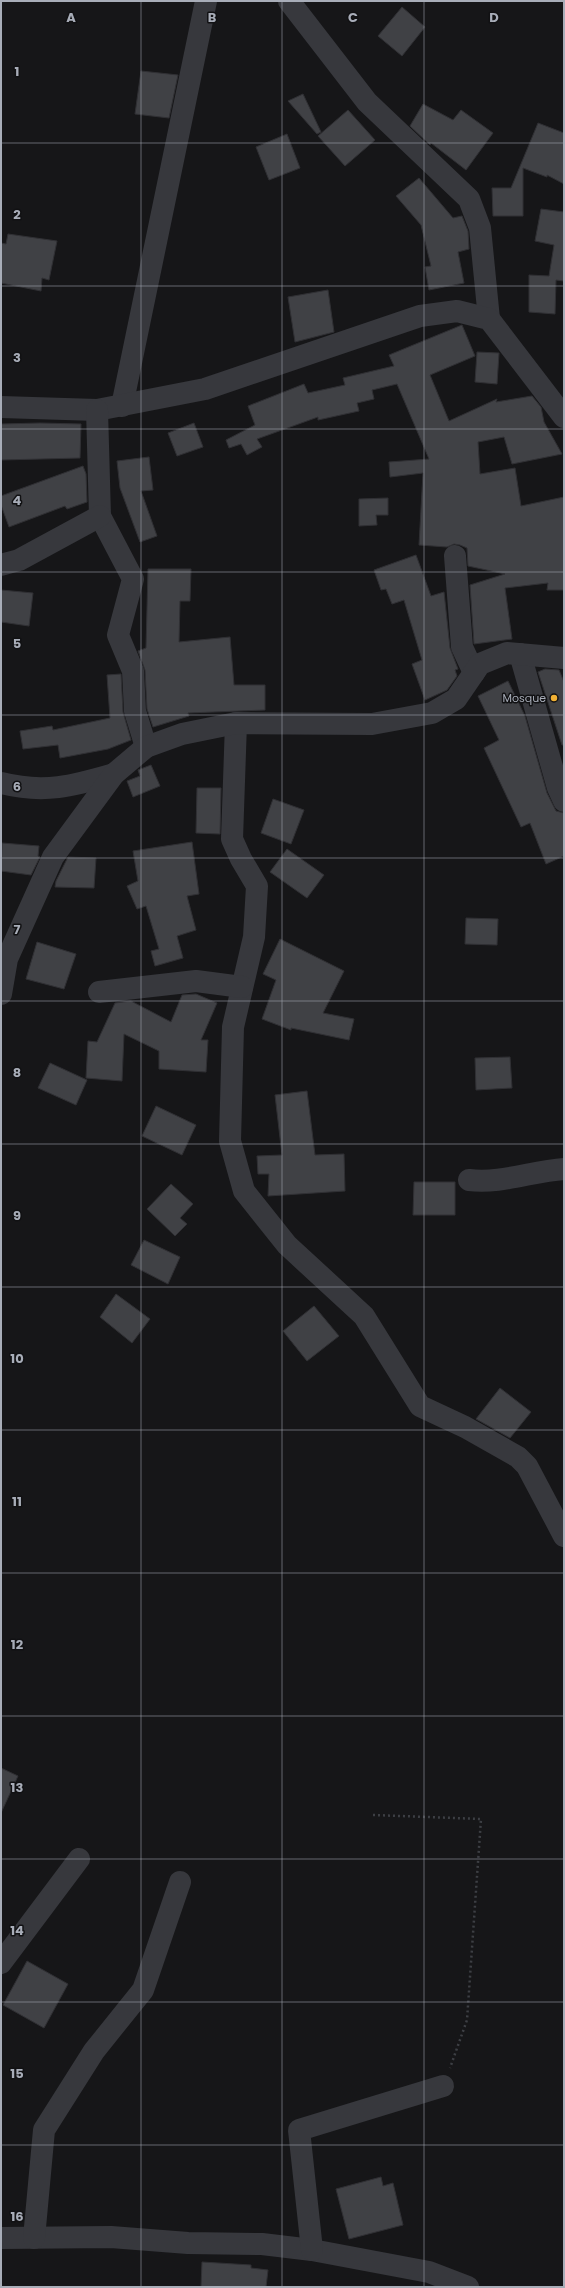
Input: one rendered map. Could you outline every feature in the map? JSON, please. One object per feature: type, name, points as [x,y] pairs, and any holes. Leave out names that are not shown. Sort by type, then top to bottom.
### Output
[{"type":"street","points":[[122,406],[206,1]]},
{"type":"street","points":[[289,1],[367,102],[470,199],[480,228],[489,319],[564,417]]},
{"type":"street","points":[[1,407],[97,410],[122,406],[205,389],[420,316],[457,310],[489,319]]},
{"type":"street","points":[[97,410],[100,516],[133,579],[118,635],[133,671],[135,711],[146,747]]},
{"type":"street","points":[[1,565],[19,560],[100,516]]},
{"type":"street","points":[[455,556],[462,647],[474,673]]},
{"type":"street","points":[[1,994],[7,959],[53,857],[114,774],[146,747],[182,734],[236,723],[372,724],[432,713],[456,699],[480,664],[507,653],[564,658]]},
{"type":"street","points":[[520,654],[558,788],[564,802]]},
{"type":"street","points":[[236,723],[232,839],[241,859],[257,886],[254,937],[233,1027],[230,1141],[244,1191],[287,1245],[364,1316],[420,1406],[505,1449],[518,1457],[527,1466],[564,1536]]},
{"type":"street","points":[[1,783],[45,790],[74,785],[114,774]]},
{"type":"street","points":[[99,992],[196,981],[242,987]]},
{"type":"street","points":[[469,1180],[487,1182],[544,1170],[564,1169]]},
{"type":"street","points":[[1,1963],[79,1859]]},
{"type":"street","points":[[34,2238],[44,2130],[94,2051],[143,1990],[180,1882]]},
{"type":"street","points":[[312,2250],[299,2130],[444,2086]]},
{"type":"street","points":[[1,2238],[111,2237],[188,2243],[262,2244],[312,2250],[429,2272],[468,2287]]},
{"type":"path","points":[[373,1814],[481,1819],[467,2020],[444,2086]]},
{"type":"building","points":[[402,7],[425,27],[402,56],[378,36]]},
{"type":"building","points":[[141,71],[178,75],[169,118],[135,114]]},
{"type":"building","points":[[303,94],[321,132],[317,134],[288,101]]},
{"type":"building","points":[[423,104],[453,120],[461,110],[493,133],[466,170],[431,143],[430,145],[410,126]]},
{"type":"building","points":[[348,110],[375,140],[345,166],[318,136]]},
{"type":"building","points":[[538,123],[564,133],[564,184],[547,175],[547,177],[523,168],[523,216],[493,216],[492,188],[511,188]]},
{"type":"building","points":[[287,134],[300,168],[269,180],[256,147]]},
{"type":"building","points":[[419,178],[453,218],[462,216],[468,231],[469,249],[458,252],[464,283],[429,290],[425,267],[431,266],[421,225],[396,196]]},
{"type":"building","points":[[541,209],[564,212],[564,281],[556,280],[555,314],[529,312],[529,275],[549,276],[554,245],[535,241]]},
{"type":"building","points":[[8,234],[57,241],[49,280],[42,278],[41,291],[1,283],[1,243],[6,244]]},
{"type":"building","points":[[328,290],[334,332],[295,342],[288,297]]},
{"type":"building","points":[[462,325],[475,356],[430,375],[449,421],[497,399],[496,402],[532,396],[541,407],[544,422],[562,454],[512,464],[504,437],[478,442],[480,474],[515,468],[521,506],[564,497],[564,590],[547,590],[548,583],[505,588],[512,639],[474,644],[470,585],[505,574],[468,566],[467,548],[460,545],[454,544],[447,547],[419,545],[423,473],[390,477],[389,462],[429,459],[397,384],[372,390],[374,399],[357,403],[359,411],[318,420],[318,417],[257,439],[262,447],[247,455],[241,444],[229,448],[226,440],[255,425],[248,406],[304,384],[308,393],[345,385],[343,378],[394,366],[389,355]]},
{"type":"building","points":[[477,352],[499,353],[497,384],[475,382]]},
{"type":"building","points":[[194,423],[203,447],[177,456],[168,433]]},
{"type":"building","points":[[1,424],[81,424],[80,458],[1,460]]},
{"type":"building","points":[[149,457],[153,490],[141,491],[157,536],[140,542],[120,488],[117,461]]},
{"type":"building","points":[[83,466],[86,474],[87,502],[67,509],[65,506],[9,527],[1,505],[1,496]]},
{"type":"building","points":[[388,498],[388,515],[376,515],[377,525],[359,526],[359,499]]},
{"type":"building","points":[[416,555],[431,596],[444,592],[450,648],[458,669],[455,670],[457,676],[447,690],[425,700],[412,664],[422,660],[404,600],[392,604],[386,589],[381,590],[374,570]]},
{"type":"building","points":[[148,569],[191,569],[190,601],[180,601],[179,642],[230,637],[234,685],[265,685],[265,710],[188,713],[189,716],[153,727],[147,709],[145,670],[138,651],[146,648]]},
{"type":"building","points":[[1,590],[33,593],[29,626],[1,622]]},
{"type":"building","name":"Mosque","points":[[545,669],[559,670],[564,682],[564,745],[562,745],[538,672]]},
{"type":"building","points":[[121,674],[123,712],[131,740],[108,749],[60,758],[58,745],[23,749],[20,731],[52,726],[53,730],[110,718],[107,675]]},
{"type":"building","points":[[508,681],[525,716],[547,793],[556,811],[564,813],[564,856],[546,864],[530,823],[521,827],[484,748],[499,740],[478,696]]},
{"type":"building","points":[[151,765],[160,786],[133,797],[127,781],[140,776],[138,770]]},
{"type":"building","points":[[197,788],[221,788],[220,834],[196,833]]},
{"type":"building","points":[[273,799],[304,810],[291,844],[261,833]]},
{"type":"building","points":[[192,842],[199,894],[187,896],[196,930],[177,936],[183,958],[155,966],[151,951],[159,949],[146,906],[137,909],[127,886],[138,881],[133,851]]},
{"type":"building","points":[[2,843],[39,846],[38,856],[40,857],[31,875],[1,871]]},
{"type":"building","points":[[287,849],[324,875],[307,898],[270,872]]},
{"type":"building","points":[[68,857],[96,858],[94,888],[55,887],[56,881]]},
{"type":"building","points":[[466,918],[498,919],[497,945],[465,944]]},
{"type":"building","points":[[280,939],[344,971],[323,1013],[354,1019],[349,1040],[291,1028],[291,1030],[262,1019],[276,980],[263,974]]},
{"type":"building","points":[[37,942],[76,954],[64,989],[26,979]]},
{"type":"building","points":[[196,994],[217,1003],[201,1040],[208,1040],[206,1072],[159,1069],[159,1051],[124,1034],[122,1081],[86,1078],[88,1041],[97,1042],[115,1003],[131,1001],[171,1022],[182,995]]},
{"type":"building","points":[[510,1057],[512,1088],[476,1090],[475,1058]]},
{"type":"building","points":[[50,1063],[87,1080],[76,1105],[38,1088]]},
{"type":"building","points":[[307,1091],[315,1155],[344,1154],[345,1191],[268,1196],[269,1174],[258,1174],[257,1156],[282,1155],[275,1095]]},
{"type":"building","points":[[156,1106],[196,1125],[182,1155],[142,1136]]},
{"type":"building","points":[[414,1182],[455,1182],[455,1215],[413,1215]]},
{"type":"building","points":[[171,1184],[193,1204],[180,1218],[187,1224],[175,1236],[147,1209]]},
{"type":"building","points":[[144,1240],[180,1257],[168,1284],[131,1265]]},
{"type":"building","points":[[116,1294],[150,1319],[132,1343],[100,1317]]},
{"type":"building","points":[[314,1306],[339,1336],[307,1361],[283,1331]]},
{"type":"building","points":[[500,1388],[531,1412],[510,1438],[476,1419]]},
{"type":"building","points":[[1,1768],[18,1776],[1,1813]]},
{"type":"building","points":[[27,1961],[68,1984],[44,2028],[3,2005]]},
{"type":"building","points":[[381,2177],[383,2186],[393,2183],[403,2225],[349,2239],[336,2189]]},
{"type":"building","points":[[202,2262],[251,2265],[251,2268],[268,2270],[266,2287],[201,2287]]},
{"type":"place","name":"Mosque","points":[[554,698]]}]
